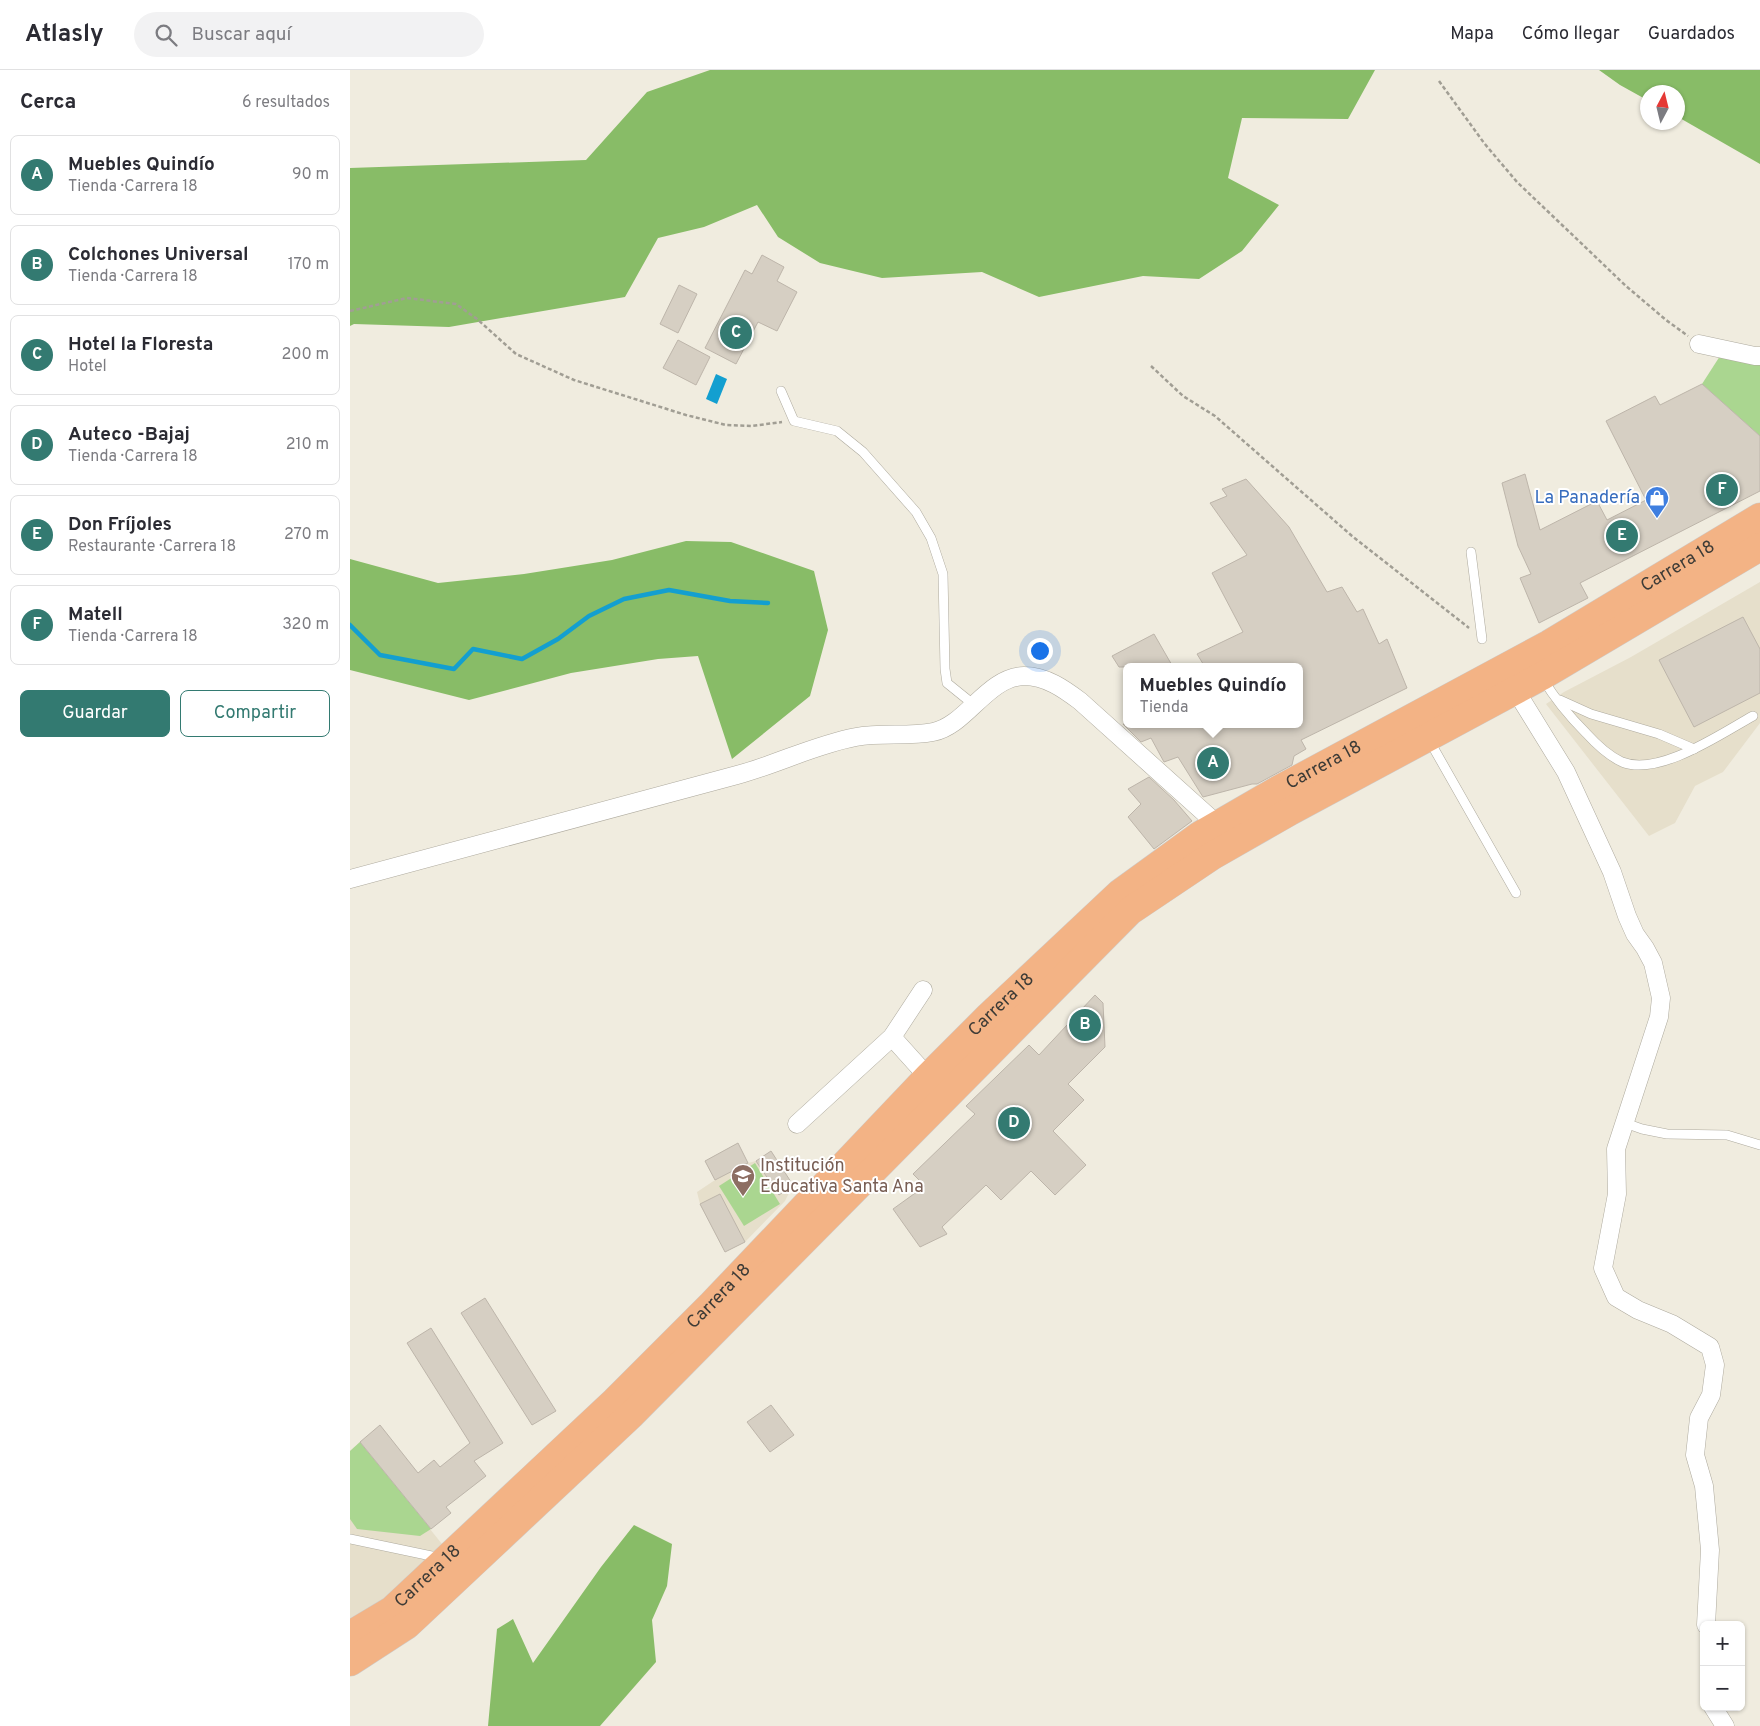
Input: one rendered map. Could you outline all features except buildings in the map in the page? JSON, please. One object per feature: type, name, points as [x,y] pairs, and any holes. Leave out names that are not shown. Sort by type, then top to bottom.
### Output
[{"type":"main road","name":"Carrera 18","points":[[350,1635],[392,1610],[622,1394],[928,1077],[989,1016],[1120,893],[1200,835],[1276,791],[1549,644],[1760,517]]},
{"type":"main road","name":"Carrera 18","points":[[350,1662],[407,1625],[631,1415],[1130,911],[1212,856],[1289,812],[1516,691],[1760,547]]},
{"type":"street","points":[[1699,344],[1760,356]]},
{"type":"street","points":[[350,879],[744,774],[822,745],[858,736],[934,732],[954,724],[973,704],[1002,682],[1024,676],[1045,679],[1080,701],[1218,825]]},
{"type":"street","points":[[1516,691],[1566,772],[1612,872],[1635,934],[1653,963],[1661,998],[1659,1017],[1616,1149],[1617,1194],[1603,1268],[1616,1297],[1638,1310],[1672,1324],[1710,1347],[1715,1365],[1712,1395],[1699,1418],[1695,1455],[1704,1486],[1710,1550],[1706,1621]]},
{"type":"street","points":[[798,1124],[892,1037],[923,990]]},
{"type":"street","points":[[892,1037],[928,1077]]},
{"type":"street","points":[[1715,1711],[1724,1726]]},
{"type":"lane","points":[[781,391],[794,421],[837,431],[863,452],[916,512],[931,538],[944,574],[945,669],[947,683],[973,704]]},
{"type":"lane","points":[[1472,552],[1482,639]]},
{"type":"lane","points":[[1542,676],[1573,720],[1607,753],[1623,762],[1638,765],[1671,760],[1753,716]]},
{"type":"lane","points":[[1557,699],[1591,714],[1659,734],[1694,749]]},
{"type":"lane","points":[[1428,738],[1516,893]]},
{"type":"lane","points":[[1625,1123],[1666,1134],[1727,1135],[1760,1145]]},
{"type":"lane","points":[[350,1539],[446,1560]]},
{"type":"path","points":[[1439,81],[1484,143],[1517,182],[1626,286],[1666,320],[1699,344]]},
{"type":"path","points":[[350,312],[407,298],[456,304],[478,319],[516,354],[574,380],[686,415],[726,425],[752,426],[794,421]]},
{"type":"path","points":[[1151,366],[1183,396],[1215,416],[1352,536],[1482,639]]},
{"type":"shaded area","points":[[1760,582],[1760,723],[1723,772],[1695,786],[1675,823],[1649,836],[1546,704],[1564,692],[1631,657]]},
{"type":"shaded area","name":"Institución Educativa Santa Ana","points":[[738,1143],[748,1163],[756,1161],[771,1151],[793,1185],[785,1201],[745,1242],[725,1252],[700,1204],[697,1192],[715,1180],[705,1161]]},
{"type":"shaded area","points":[[360,1442],[446,1549],[386,1604],[350,1625],[350,1451]]},
{"type":"green space","points":[[710,70],[1375,70],[1348,119],[1242,118],[1228,178],[1279,205],[1242,251],[1199,279],[1143,276],[1039,297],[982,272],[882,278],[820,263],[778,237],[757,205],[704,227],[658,238],[625,297],[449,327],[354,324],[350,326],[350,168],[586,160],[647,92]]},
{"type":"green space","points":[[1599,70],[1760,70],[1760,164],[1685,121],[1685,85],[1640,85],[1640,96]]},
{"type":"green space","points":[[1720,356],[1760,363],[1760,436],[1702,384]]},
{"type":"green space","points":[[686,541],[731,542],[814,571],[828,630],[810,696],[732,759],[698,656],[658,659],[571,673],[469,700],[350,670],[350,559],[438,583],[524,574],[612,560]]},
{"type":"green space","points":[[755,1163],[780,1204],[744,1226],[719,1186]]},
{"type":"green space","points":[[360,1442],[431,1529],[420,1536],[357,1529],[350,1519],[350,1451]]},
{"type":"green space","points":[[634,1525],[672,1544],[667,1586],[652,1620],[656,1662],[600,1726],[488,1726],[497,1629],[513,1619],[533,1663],[601,1567]]},
{"type":"water","points":[[716,374],[727,379],[717,404],[706,399]]},
{"type":"waterway","points":[[350,625],[380,655],[454,669],[473,649],[522,659],[558,639],[589,616],[624,599],[669,590],[730,601],[768,603]]},
{"type":"place","name":"Hotel la Floresta","points":[[736,333]]},
{"type":"place","name":"Matell","points":[[1722,490]]},
{"type":"place","name":"La Panadería","points":[[1657,519]]},
{"type":"place","name":"Don Fríjoles","points":[[1622,536]]},
{"type":"place","name":"Muebles Quindío","points":[[1213,763]]},
{"type":"place","name":"Colchones Universal","points":[[1085,1025]]},
{"type":"place","name":"Auteco -Bajaj","points":[[1014,1123]]},
{"type":"place","name":"Institución Educativa Santa Ana","points":[[743,1197]]}]
